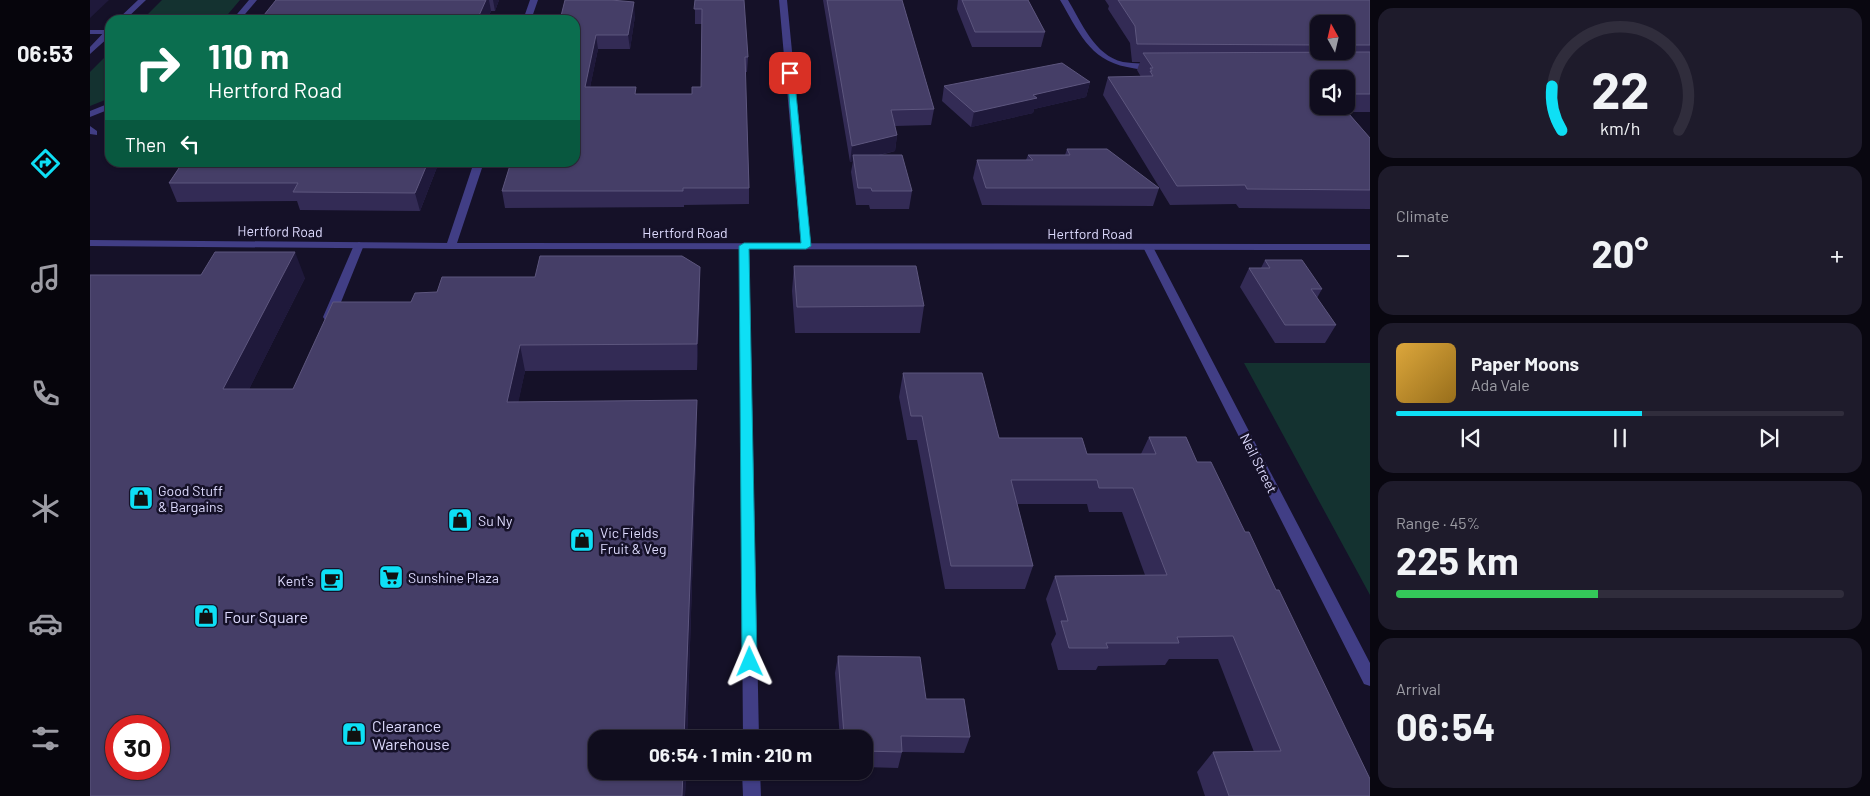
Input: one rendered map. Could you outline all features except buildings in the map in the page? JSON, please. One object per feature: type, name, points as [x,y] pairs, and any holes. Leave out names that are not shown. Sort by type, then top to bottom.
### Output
[{"type":"street","points":[[126,15],[142,0]]},
{"type":"street","points":[[240,15],[253,0]]},
{"type":"street","points":[[529,15],[534,0]]},
{"type":"street","points":[[783,0],[806,246]]},
{"type":"street","points":[[1064,0],[1094,48],[1104,58],[1113,63],[1128,66],[1165,67]]},
{"type":"street","points":[[90,32],[105,32]]},
{"type":"street","points":[[90,52],[105,37]]},
{"type":"street","points":[[90,114],[105,108]]},
{"type":"street","points":[[450,246],[477,167]]},
{"type":"street","name":"Hertford Road","points":[[90,243],[450,246],[1370,247]]},
{"type":"street","points":[[90,249],[137,243]]},
{"type":"street","points":[[324,326],[359,245]]},
{"type":"street","points":[[744,246],[751,730]]},
{"type":"street","name":"Neil Street","points":[[1148,247],[1370,679]]},
{"type":"street","points":[[751,780],[752,796]]},
{"type":"green space","points":[[162,0],[240,0],[227,15],[147,15]]},
{"type":"green space","points":[[105,57],[105,100],[90,106],[90,72]]},
{"type":"green space","points":[[1244,363],[1370,363],[1370,595]]},
{"type":"place","name":"Good Stuff & Bargains","points":[[141,498]]},
{"type":"place","name":"Su Ny","points":[[460,520]]},
{"type":"place","name":"Vic Fields Fruit & Veg","points":[[582,540]]},
{"type":"place","name":"Sunshine Plaza","points":[[391,577]]},
{"type":"place","name":"Kent's","points":[[332,580]]},
{"type":"place","name":"Four Square","points":[[206,616]]},
{"type":"place","name":"Clearance Warehouse","points":[[354,734]]},
{"type":"route","points":[[750,662],[744,246],[806,246],[790,73]]}]
